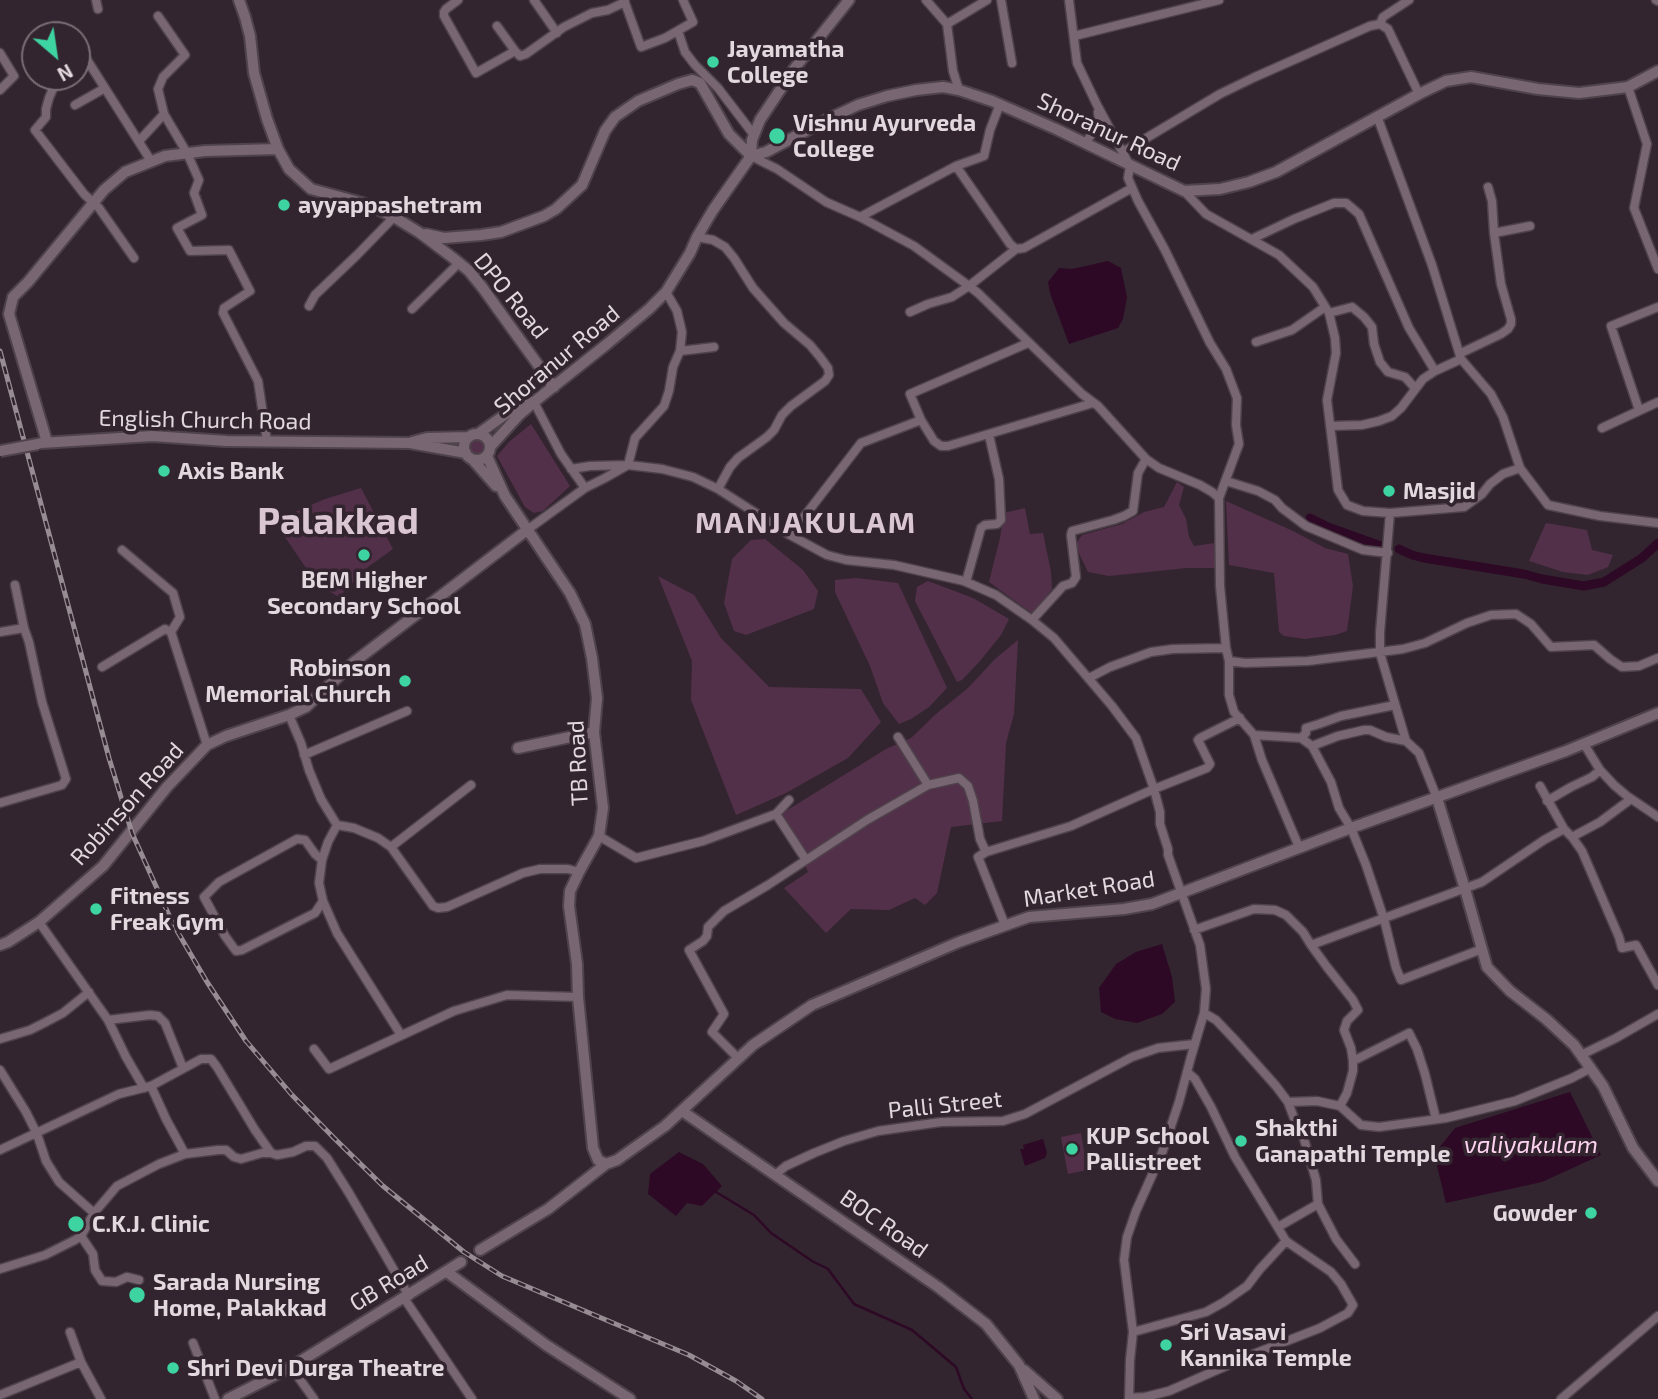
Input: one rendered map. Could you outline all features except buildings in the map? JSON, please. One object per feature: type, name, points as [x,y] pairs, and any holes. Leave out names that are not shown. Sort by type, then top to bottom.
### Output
[{"type":"main road","name":"DPO Road","points":[[239,0],[246,17],[254,73],[267,119],[289,169],[312,189],[366,204],[394,217],[420,233],[469,271],[552,384]]},
{"type":"main road","points":[[420,233],[444,238],[481,236],[544,216],[556,209],[582,185],[605,131],[615,117],[638,101],[692,80],[700,83],[729,134],[755,147],[760,120],[794,69],[849,0]]},
{"type":"main road","name":"Shoranur Road","points":[[489,451],[519,415],[662,287],[755,147],[858,105],[916,90],[943,87],[958,90],[1000,104],[1184,191],[1220,188],[1276,172],[1446,81],[1471,77],[1579,93],[1628,87],[1658,71]]},
{"type":"main road","points":[[43,443],[9,314],[13,297],[90,198],[148,156],[165,156],[184,149],[278,149]]},
{"type":"main road","name":"Shoranur Road","points":[[474,436],[552,384],[649,309],[666,292],[697,237]]},
{"type":"main road","name":"English Church Road","points":[[0,451],[43,443],[152,436],[226,441],[410,443],[469,457]]},
{"type":"main road","points":[[474,436],[465,443],[469,457],[505,496]]},
{"type":"main road","name":"Shoranur Road","points":[[474,436],[488,439],[489,451]]},
{"type":"main road","name":"English Church Road","points":[[410,443],[427,438],[474,436]]},
{"type":"main road","points":[[469,457],[480,460],[489,451]]},
{"type":"main road","name":"TB Road","points":[[489,451],[505,496],[570,593],[585,624],[592,658],[597,698],[594,732],[603,808],[599,836],[579,872],[569,899],[593,1148],[598,1160],[606,1164]]},
{"type":"main road","name":"Robinson Road","points":[[0,945],[39,922],[103,866],[167,787],[207,745],[306,707],[354,662],[527,530]]},
{"type":"main road","name":"Market Road","points":[[480,1250],[548,1209],[606,1164],[617,1160],[666,1126],[753,1045],[813,1005],[903,965],[1029,917],[1124,909],[1153,904],[1182,894],[1299,847],[1584,744],[1658,713]]},
{"type":"main road","points":[[518,748],[594,732]]},
{"type":"main road","points":[[1437,798],[1487,967],[1498,980],[1574,1045],[1603,1086],[1633,1148],[1658,1181]]},
{"type":"main road","name":"BOC Road","points":[[682,1111],[938,1287],[986,1324],[1019,1366],[1034,1399]]},
{"type":"main road","name":"GB Road","points":[[228,1399],[291,1367],[461,1262]]},
{"type":"main road","points":[[447,1272],[546,1345],[630,1399]]},
{"type":"main road","points":[[1019,1366],[1057,1399]]},
{"type":"street","points":[[458,0],[446,9],[444,16],[476,73],[515,51]]},
{"type":"street","points":[[534,0],[556,33]]},
{"type":"street","points":[[497,26],[520,56],[565,27],[592,13],[608,10],[625,1],[641,47],[693,22],[683,0]]},
{"type":"street","points":[[926,0],[947,24],[958,90]]},
{"type":"street","points":[[947,24],[987,0]]},
{"type":"street","points":[[1001,0],[1012,63]]},
{"type":"street","points":[[1069,0],[1077,62],[1130,166],[1128,178],[1132,188],[1210,343],[1226,369],[1237,398],[1236,425],[1239,444],[1219,498],[1220,586],[1229,660],[1229,695],[1234,712],[1254,735],[1299,847]]},
{"type":"street","points":[[1074,36],[1219,0]]},
{"type":"street","points":[[1380,24],[1383,17],[1409,0]]},
{"type":"street","points":[[158,16],[185,55],[163,77],[158,89],[164,114],[199,180],[194,193],[202,215],[177,228],[190,250],[229,250],[250,291],[224,308],[223,313],[258,381],[267,441]]},
{"type":"street","points":[[1123,152],[1220,94],[1370,26],[1380,24],[1388,29],[1419,94]]},
{"type":"street","points":[[678,31],[685,52],[718,88],[755,147],[777,169],[826,202],[860,217],[914,247],[969,286],[1093,403],[1146,458],[1159,468],[1200,485],[1219,498]]},
{"type":"street","points":[[0,53],[14,76],[0,90]]},
{"type":"street","points":[[91,66],[148,156]]},
{"type":"street","points":[[1628,87],[1647,144],[1634,208],[1658,269]]},
{"type":"street","points":[[75,105],[105,88]]},
{"type":"street","points":[[52,91],[46,117],[35,130],[134,258]]},
{"type":"street","points":[[860,217],[956,166],[984,156],[1000,104]]},
{"type":"street","points":[[1086,143],[1099,121],[1097,105]]},
{"type":"street","points":[[139,141],[164,114]]},
{"type":"street","points":[[1377,116],[1432,265],[1461,356],[1491,394],[1503,417],[1520,468],[1548,505],[1600,516],[1658,523]]},
{"type":"street","points":[[1647,144],[1658,147]]},
{"type":"street","points":[[956,166],[1016,249]]},
{"type":"street","points":[[1331,426],[1362,425],[1392,415],[1401,408],[1423,379],[1508,330],[1511,319],[1501,284],[1492,201],[1488,187]]},
{"type":"street","points":[[910,312],[952,297],[1016,249],[1024,248],[1132,188]]},
{"type":"street","points":[[1184,191],[1206,215],[1279,255],[1312,287],[1327,310],[1336,353],[1328,400],[1338,490],[1347,505],[1390,513],[1464,507],[1503,474],[1520,468]]},
{"type":"street","points":[[1252,239],[1334,203],[1346,203],[1359,214],[1399,306],[1422,352],[1435,371]]},
{"type":"street","points":[[309,306],[315,295],[394,217]]},
{"type":"street","points":[[1494,233],[1530,226]]},
{"type":"street","points":[[697,237],[713,240],[725,247],[753,288],[784,323],[820,357],[828,368],[829,375],[782,415],[767,437],[738,458],[718,489]]},
{"type":"street","points":[[412,309],[459,263]]},
{"type":"street","points":[[527,530],[584,488],[628,465],[635,438],[664,407],[673,367],[680,351],[682,332],[677,311],[666,292]]},
{"type":"street","points":[[1255,342],[1292,330],[1327,310],[1352,307],[1372,327],[1380,362],[1388,372],[1405,377],[1415,388]]},
{"type":"street","points":[[1639,410],[1611,326],[1658,307]]},
{"type":"street","points":[[1028,343],[910,394],[920,420],[934,441],[942,446],[956,445],[1093,403]]},
{"type":"street","points":[[680,351],[714,347]]},
{"type":"street","points":[[534,402],[550,434],[584,488]]},
{"type":"street","points":[[1602,429],[1658,402]]},
{"type":"street","points":[[790,535],[861,443],[920,420]]},
{"type":"street","points":[[966,582],[981,528],[997,524],[1001,520],[999,479],[989,435]]},
{"type":"street","points":[[1032,620],[1063,586],[1072,583],[1076,578],[1072,531],[1113,520],[1133,510],[1138,473],[1146,458]]},
{"type":"street","points":[[571,469],[628,465],[662,469],[693,477],[718,489],[827,555],[846,560],[894,565],[966,582],[996,594],[1054,638],[1136,738],[1154,789],[1168,855],[1200,945],[1206,989],[1204,1013],[1195,1044],[1180,1102],[1127,1237],[1124,1260],[1133,1332],[1129,1399],[1169,1391],[1320,1328],[1348,1313],[1353,1305],[1331,1272],[1286,1241],[1235,1157],[1195,1079],[1188,1072]]},
{"type":"street","points":[[1226,481],[1258,491],[1275,500],[1306,526],[1363,550],[1388,552]]},
{"type":"street","points":[[1390,513],[1380,653],[1406,741],[1419,753],[1437,798]]},
{"type":"street","points":[[122,550],[173,593],[180,617],[171,632],[207,745]]},
{"type":"street","points":[[0,803],[62,785],[66,779],[42,702],[15,585]]},
{"type":"street","points":[[1229,660],[1245,663],[1308,661],[1380,653],[1425,643],[1491,615],[1516,614],[1531,624],[1551,647],[1594,645],[1622,667],[1639,666],[1658,658]]},
{"type":"street","points":[[0,632],[24,628]]},
{"type":"street","points":[[102,667],[164,629],[171,632]]},
{"type":"street","points":[[1089,678],[1151,652],[1226,648]]},
{"type":"street","points":[[1301,738],[1306,729],[1320,723],[1395,705]]},
{"type":"street","points":[[304,755],[407,711]]},
{"type":"street","points":[[289,715],[321,799],[337,825],[354,828],[379,838],[391,847],[433,906],[447,907],[523,873],[540,869],[556,868],[579,872]]},
{"type":"street","points":[[1005,925],[978,856],[1071,826],[1209,766],[1198,740],[1240,718]]},
{"type":"street","points":[[1312,746],[1324,740],[1364,730],[1406,741]]},
{"type":"street","points":[[1254,735],[1301,738],[1312,746],[1331,782],[1339,807],[1366,865],[1401,980],[1482,950]]},
{"type":"street","points":[[898,737],[928,785]]},
{"type":"street","points":[[1584,744],[1600,770],[1614,785],[1658,817]]},
{"type":"street","points":[[1548,801],[1600,770]]},
{"type":"street","points":[[739,1059],[712,1032],[724,1014],[689,950],[703,941],[708,928],[724,911],[867,820],[928,785],[959,778],[968,786],[980,839],[986,852]]},
{"type":"street","points":[[391,847],[471,785]]},
{"type":"street","points":[[1540,786],[1564,829],[1582,851],[1622,948],[1636,945],[1658,985]]},
{"type":"street","points":[[1572,837],[1600,822],[1631,799]]},
{"type":"street","points":[[599,836],[636,858],[703,841],[776,814],[789,800]]},
{"type":"street","points":[[776,814],[806,860]]},
{"type":"street","points":[[337,825],[322,860],[319,883],[323,901],[337,933],[401,1035]]},
{"type":"street","points":[[1311,945],[1482,882],[1564,829]]},
{"type":"street","points":[[322,860],[305,840],[296,839],[219,881],[204,897],[236,951],[315,913],[323,901]]},
{"type":"street","points":[[1195,930],[1254,909],[1275,910],[1286,915],[1303,932],[1358,1010],[1347,1021],[1344,1030],[1351,1048],[1353,1071],[1340,1106]]},
{"type":"street","points":[[39,922],[108,1020],[126,1056],[148,1087],[185,1154]]},
{"type":"street","points":[[0,1038],[30,1030],[44,1023],[63,1013],[89,992]]},
{"type":"street","points":[[314,1049],[329,1069],[454,1011],[507,995],[578,997]]},
{"type":"street","points":[[1204,1013],[1216,1020],[1235,1040],[1288,1102],[1304,1139],[1316,1180],[1318,1204],[1336,1239],[1355,1264]]},
{"type":"street","points":[[1581,1055],[1658,1013]]},
{"type":"street","points":[[108,1020],[158,1016],[165,1023],[183,1068]]},
{"type":"street","points":[[1353,1061],[1409,1033],[1425,1074],[1436,1119]]},
{"type":"street","name":"Palli Street","points":[[775,1174],[814,1153],[878,1131],[941,1122],[1003,1121],[1024,1114],[1132,1057],[1158,1048],[1195,1044]]},
{"type":"street","points":[[0,1150],[119,1094],[148,1087],[201,1059],[211,1059],[271,1153]]},
{"type":"street","points":[[1288,1102],[1317,1101],[1340,1106],[1361,1125],[1380,1127],[1436,1119],[1515,1101],[1591,1068]]},
{"type":"street","points":[[0,1070],[26,1112],[46,1161],[59,1182],[94,1213]]},
{"type":"street","points":[[0,1269],[45,1255],[81,1236],[94,1213],[117,1186],[159,1164],[185,1154],[223,1149],[234,1157],[241,1158],[261,1153],[277,1155],[315,1146],[327,1158],[349,1193],[407,1297],[472,1399]]},
{"type":"street","points":[[1278,1227],[1318,1204]]},
{"type":"street","points":[[81,1236],[93,1254],[95,1270],[102,1281],[116,1282],[127,1277],[139,1280]]},
{"type":"street","points":[[1133,1332],[1206,1312],[1224,1302],[1247,1286],[1286,1241]]},
{"type":"street","points":[[1561,1399],[1658,1316]]},
{"type":"street","points":[[70,1332],[81,1362],[101,1399]]},
{"type":"street","points":[[193,1343],[215,1399]]},
{"type":"street","points":[[0,1395],[81,1362]]},
{"type":"street","points":[[291,1367],[314,1399]]},
{"type":"shaded area","points":[[531,424],[570,486],[543,511],[534,513],[525,507],[497,456]]},
{"type":"shaded area","points":[[477,439],[483,441],[483,453],[477,455],[471,453],[469,447],[471,441]]},
{"type":"shaded area","points":[[1177,482],[1184,487],[1179,505],[1186,519],[1189,537],[1194,546],[1215,543],[1216,568],[1187,568],[1109,576],[1088,572],[1075,545],[1082,535],[1122,524],[1144,512],[1164,507]]},
{"type":"shaded area","points":[[361,488],[393,549],[368,567],[339,597],[317,584],[274,521],[325,499]]},
{"type":"shaded area","points":[[1226,501],[1325,548],[1348,554],[1353,586],[1347,631],[1305,639],[1284,636],[1279,632],[1274,573],[1229,565]]},
{"type":"shaded area","points":[[1025,508],[1030,534],[1043,533],[1051,572],[1052,589],[1033,614],[989,582],[1004,513]]},
{"type":"shaded area","points":[[1546,523],[1587,530],[1592,550],[1613,555],[1608,567],[1588,575],[1563,572],[1529,561]]},
{"type":"shaded area","points":[[765,539],[803,570],[818,591],[814,609],[746,635],[734,631],[724,603],[732,559],[751,540]]},
{"type":"shaded area","points":[[658,576],[694,595],[721,638],[769,687],[861,689],[881,722],[848,758],[786,793],[736,815],[691,700],[692,661]]},
{"type":"shaded area","points":[[856,578],[898,583],[947,688],[929,707],[899,724],[883,703],[870,666],[835,592],[835,580]]},
{"type":"shaded area","points":[[928,581],[973,598],[1009,619],[1001,635],[980,661],[957,682],[915,601],[917,587]]},
{"type":"shaded area","points":[[1018,640],[1014,714],[1006,743],[1002,821],[951,827],[937,893],[925,905],[915,898],[889,910],[851,909],[826,933],[784,888],[808,872],[781,814],[886,749],[911,738]]},
{"type":"shaded area","points":[[1081,1133],[1087,1170],[1068,1174],[1061,1137]]},
{"type":"water","points":[[1108,261],[1121,268],[1127,297],[1123,319],[1118,328],[1069,344],[1048,282],[1059,268],[1072,269]]},
{"type":"water","points":[[1162,944],[1172,977],[1175,1002],[1162,1014],[1137,1023],[1115,1019],[1101,1012],[1099,988],[1116,964],[1136,952]]},
{"type":"water","name":"valiyakulam","points":[[1570,1092],[1601,1155],[1542,1182],[1446,1203],[1434,1154],[1455,1128]]},
{"type":"water","points":[[1043,1139],[1047,1153],[1045,1158],[1025,1166],[1020,1149],[1024,1149],[1023,1145]]},
{"type":"water","points":[[679,1152],[703,1164],[722,1186],[702,1206],[687,1203],[676,1216],[648,1194],[650,1174]]},
{"type":"waterway","points":[[1310,518],[1381,546]]},
{"type":"waterway","points":[[1399,549],[1424,558],[1584,586],[1604,582],[1642,558],[1658,543]]},
{"type":"waterway","points":[[716,1192],[754,1215],[771,1233],[828,1269],[854,1304],[912,1330],[956,1367],[964,1389],[972,1399]]},
{"type":"railway","points":[[0,351],[109,758],[132,833],[173,924],[246,1041],[292,1095],[383,1186],[464,1252],[502,1276],[689,1355],[762,1399]]},
{"type":"place","name":"Jayamatha College","points":[[713,62]]},
{"type":"place","name":"Vishnu Ayurveda College","points":[[777,136]]},
{"type":"place","name":"ayyappashetram","points":[[284,205]]},
{"type":"place","name":"Axis Bank","points":[[164,471]]},
{"type":"place","name":"Masjid","points":[[1389,491]]},
{"type":"place","name":"BEM Higher Secondary School","points":[[364,555]]},
{"type":"place","name":"Robinson Memorial Church","points":[[405,681]]},
{"type":"place","name":"Fitness Freak Gym","points":[[96,909]]},
{"type":"place","name":"Shakthi Ganapathi Temple","points":[[1241,1141]]},
{"type":"place","name":"KUP School Pallistreet","points":[[1072,1149]]},
{"type":"place","name":"Gowder","points":[[1591,1213]]},
{"type":"place","name":"C.K.J. Clinic","points":[[76,1224]]},
{"type":"place","name":"Sarada Nursing Home, Palakkad","points":[[137,1295]]},
{"type":"place","name":"Sri Vasavi Kannika Temple","points":[[1166,1345]]},
{"type":"place","name":"Shri Devi Durga Theatre","points":[[173,1368]]},
{"type":"district","name":"Palakkad","points":[[338,522]]},
{"type":"district","name":"MANJAKULAM","points":[[806,523]]}]
